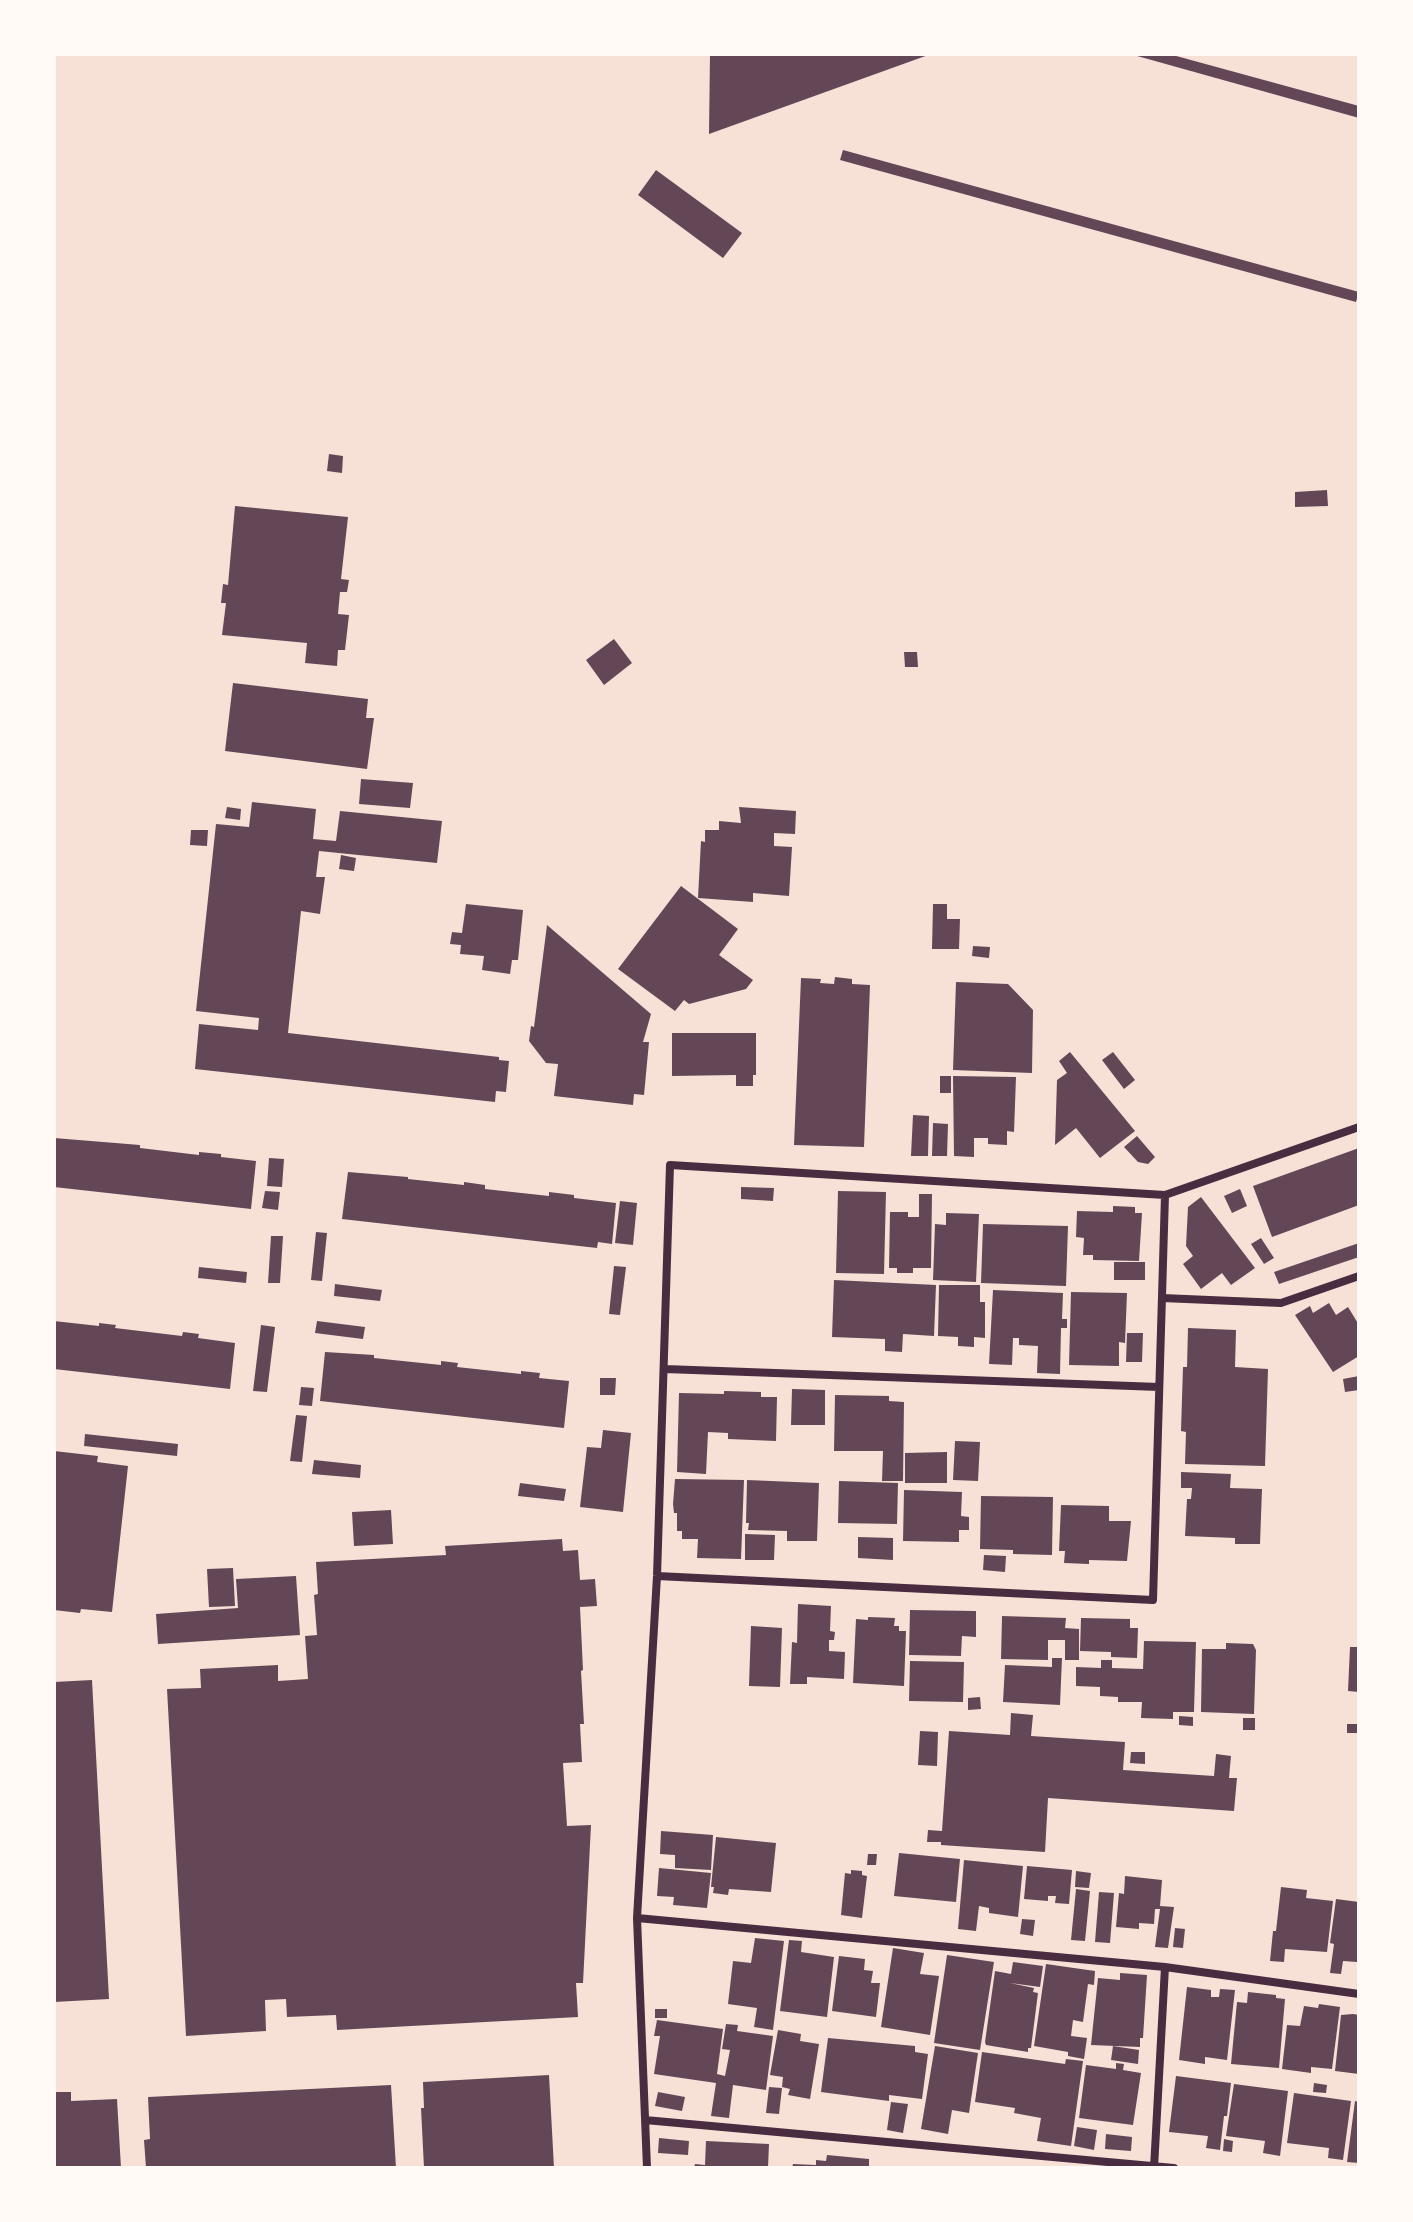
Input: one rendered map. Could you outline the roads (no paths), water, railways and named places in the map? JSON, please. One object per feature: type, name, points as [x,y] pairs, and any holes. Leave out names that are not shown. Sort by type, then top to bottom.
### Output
[{"type":"street","points":[[647,2168],[637,1918],[657,1576],[670,1165],[1165,1195],[1359,1127]]},
{"type":"street","points":[[657,1576],[1153,1600],[1165,1195]]},
{"type":"street","points":[[1162,1298],[1281,1303],[1359,1276]]},
{"type":"street","points":[[665,1369],[1159,1387]]},
{"type":"street","points":[[637,1918],[1165,1967],[1359,1994]]},
{"type":"street","points":[[1154,2167],[1165,1967]]},
{"type":"street","points":[[645,2120],[1174,2168]]}]
